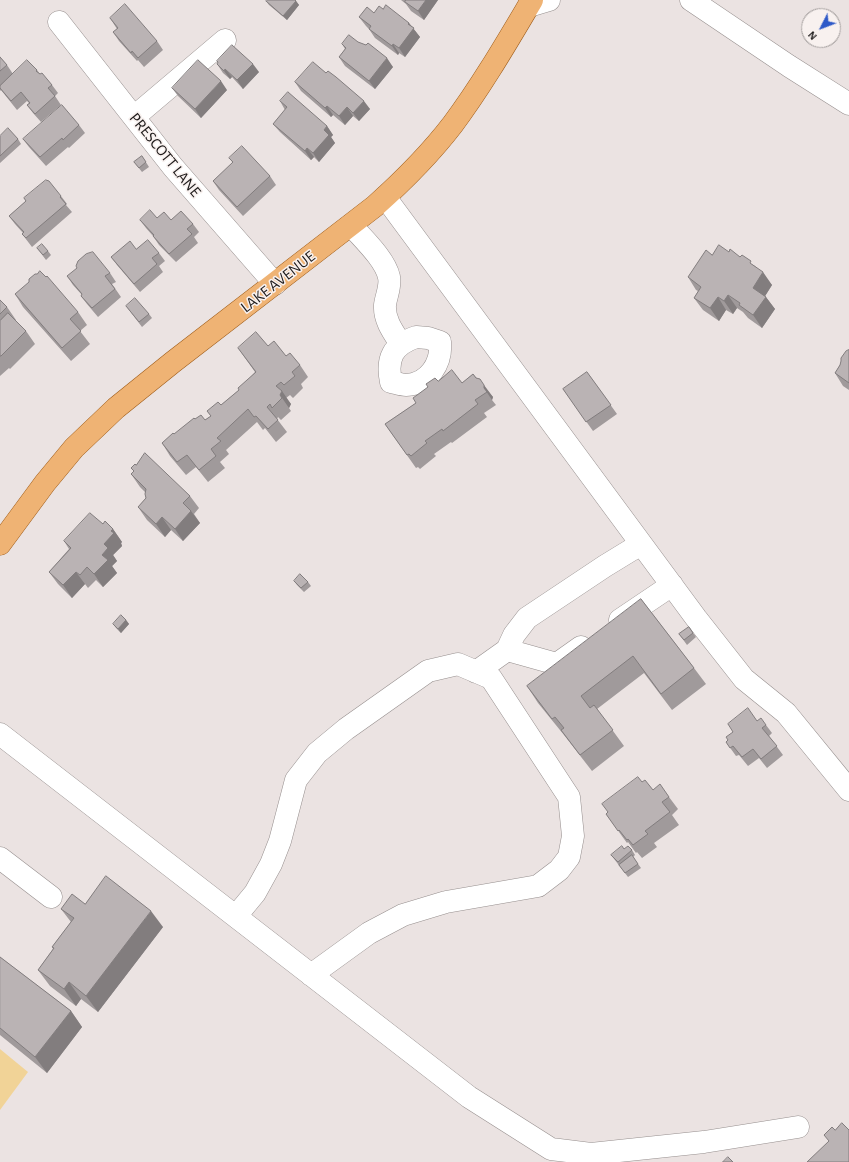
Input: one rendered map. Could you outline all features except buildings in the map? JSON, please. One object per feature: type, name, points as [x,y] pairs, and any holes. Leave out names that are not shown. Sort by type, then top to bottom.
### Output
[{"type":"main road","name":"LAKE AVENUE","points":[[1,540],[74,448],[116,408],[173,362],[351,225],[402,181],[453,124],[537,2]]},
{"type":"street","points":[[692,0],[789,66],[849,104]]},
{"type":"street","name":"PRESCOTT LANE","points":[[59,22],[173,167],[275,284]]},
{"type":"street","points":[[134,118],[225,40]]},
{"type":"street","points":[[385,197],[696,618],[744,679],[786,713],[849,790]]},
{"type":"street","points":[[351,225],[381,260],[389,276],[389,288],[385,304],[385,313],[388,322],[401,344]]},
{"type":"street","points":[[476,672],[507,650],[514,635],[527,618],[641,544]]},
{"type":"street","points":[[507,650],[557,664],[672,585]]},
{"type":"street","points":[[236,916],[255,893],[271,864],[280,841],[296,780],[317,753],[346,729],[428,671],[458,664],[491,678],[569,797],[573,836],[569,857],[559,870],[538,886],[446,902],[403,915],[369,933],[311,975]]},
{"type":"street","points":[[0,734],[469,1097],[551,1149],[591,1154],[704,1142],[798,1127]]},
{"type":"street","points":[[2,864],[51,897]]},
{"type":"shaded area","points":[[0,1049],[28,1072],[0,1110]]}]
